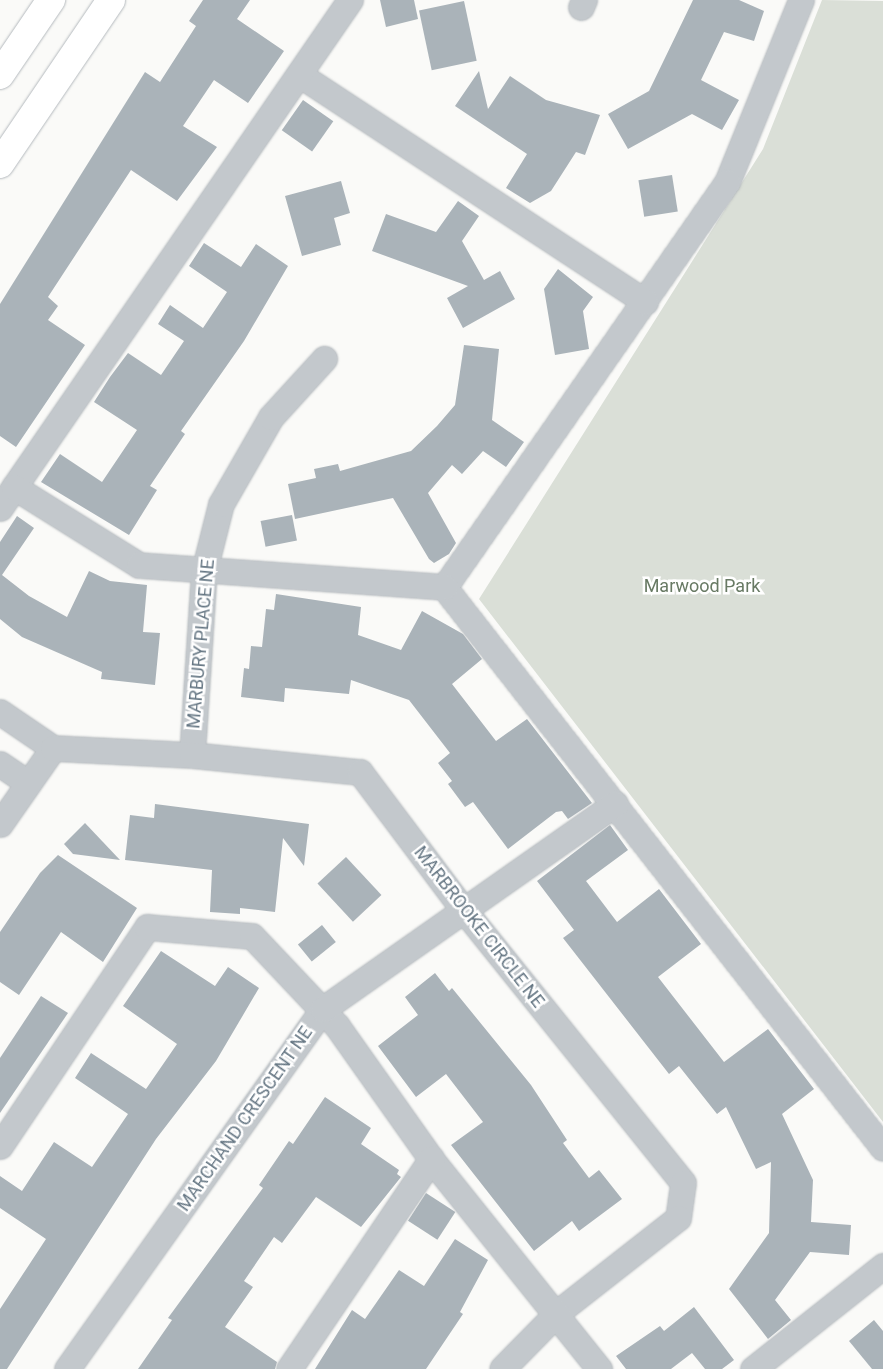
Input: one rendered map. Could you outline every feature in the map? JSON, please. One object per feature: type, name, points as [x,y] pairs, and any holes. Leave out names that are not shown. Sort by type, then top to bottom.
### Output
[{"type":"main road","points":[[0,76],[51,0]]},
{"type":"main road","points":[[0,164],[111,0]]},
{"type":"street","points":[[0,508],[350,0]]},
{"type":"street","points":[[444,587],[645,302],[727,182],[801,0]]},
{"type":"street","points":[[300,74],[645,302]]},
{"type":"street","name":"MARBURY PLACE NE","points":[[192,755],[204,571],[221,504],[271,417],[324,359]]},
{"type":"street","points":[[14,488],[139,565],[444,587],[883,1148]]},
{"type":"street","points":[[0,712],[52,748],[0,824]]},
{"type":"street","name":"MARBROOKE CIRCLE NE","points":[[52,748],[192,755],[360,772],[463,909],[683,1183],[678,1218],[557,1313],[502,1369]]},
{"type":"street","points":[[0,764],[28,782]]},
{"type":"street","name":"MARCHAND CRESCENT NE","points":[[67,1369],[323,1009],[615,804]]},
{"type":"street","points":[[0,1146],[147,926],[252,936],[323,1009],[431,1159],[557,1313],[599,1369]]},
{"type":"street","points":[[289,1369],[431,1159]]},
{"type":"street","points":[[753,1369],[883,1266]]},
{"type":"green space","name":"Marwood Park","points":[[822,0],[883,1],[883,1122],[479,599],[763,149]]},
{"type":"building","points":[[203,0],[250,0],[237,19],[284,51],[248,103],[214,80],[183,126],[217,147],[177,201],[131,170],[48,297],[58,306],[48,320],[85,345],[16,447],[0,436],[0,304],[145,72],[160,82],[196,26],[189,21]]},
{"type":"building","points":[[380,0],[414,0],[418,19],[386,27]]},
{"type":"building","points":[[693,0],[739,0],[764,11],[754,41],[724,32],[701,80],[739,100],[722,130],[692,114],[628,149],[608,114],[649,91]]},
{"type":"building","points":[[464,1],[477,61],[432,70],[419,11]]},
{"type":"building","points":[[479,71],[488,109],[510,76],[546,100],[600,115],[585,155],[576,152],[551,191],[530,203],[506,188],[527,154],[455,106]]},
{"type":"building","points":[[303,100],[333,121],[312,152],[282,130]]},
{"type":"building","points":[[672,175],[678,212],[644,217],[638,180]]},
{"type":"building","points":[[341,181],[350,213],[334,218],[341,245],[302,256],[285,196]]},
{"type":"building","points":[[458,201],[479,216],[462,241],[484,280],[500,271],[515,299],[463,328],[447,298],[468,286],[372,251],[386,214],[436,232]]},
{"type":"building","points":[[204,243],[241,267],[256,244],[288,266],[244,341],[181,431],[185,434],[150,486],[157,490],[129,535],[41,482],[60,454],[102,482],[137,430],[94,402],[110,377],[128,353],[161,375],[184,341],[158,324],[170,305],[203,328],[227,292],[189,266]]},
{"type":"building","points":[[558,269],[593,297],[583,311],[589,349],[555,355],[544,289]]},
{"type":"building","points":[[464,345],[499,349],[492,420],[524,442],[506,467],[483,451],[462,474],[452,465],[428,493],[456,543],[449,554],[434,563],[429,559],[393,498],[295,519],[288,484],[316,478],[314,469],[338,464],[340,471],[411,451],[437,426],[455,405]]},
{"type":"building","points":[[292,515],[297,541],[266,547],[261,521]]},
{"type":"building","points":[[17,516],[34,528],[2,575],[29,596],[67,617],[89,571],[110,581],[147,585],[143,632],[160,633],[155,685],[101,679],[102,672],[22,637],[0,619],[0,542]]},
{"type":"building","points":[[276,594],[361,607],[358,635],[401,650],[422,611],[463,634],[482,659],[452,684],[496,741],[527,719],[592,803],[568,819],[562,811],[556,812],[508,849],[473,802],[465,807],[448,784],[452,781],[438,763],[450,753],[409,700],[351,680],[349,694],[285,688],[284,702],[241,697],[244,668],[249,669],[251,646],[262,647],[266,609],[274,610]]},
{"type":"building","points":[[155,804],[309,824],[304,866],[283,838],[275,912],[240,908],[240,914],[210,912],[212,870],[125,860],[130,815],[154,818]]},
{"type":"building","points":[[85,823],[120,860],[73,854],[64,844]]},
{"type":"building","points":[[610,825],[628,850],[586,881],[617,922],[659,889],[701,944],[658,977],[724,1062],[768,1029],[814,1089],[782,1114],[813,1180],[811,1222],[851,1225],[849,1255],[810,1252],[775,1300],[791,1320],[768,1339],[729,1289],[769,1233],[771,1162],[756,1169],[726,1107],[717,1114],[679,1066],[669,1074],[563,938],[574,930],[537,881]]},
{"type":"building","points":[[58,855],[137,908],[103,962],[61,932],[19,995],[0,982],[0,932],[40,873]]},
{"type":"building","points":[[346,857],[381,895],[353,922],[317,884]]},
{"type":"building","points":[[322,925],[336,942],[312,962],[298,945]]},
{"type":"building","points":[[161,951],[215,986],[228,967],[259,988],[216,1061],[156,1139],[7,1369],[0,1369],[0,1309],[46,1239],[0,1208],[0,1176],[22,1191],[54,1142],[92,1167],[128,1114],[75,1078],[91,1053],[146,1089],[177,1044],[123,1006]]},
{"type":"building","points":[[435,973],[449,991],[452,988],[531,1085],[567,1140],[563,1143],[589,1178],[599,1170],[622,1199],[579,1231],[572,1221],[534,1251],[451,1145],[483,1122],[446,1074],[416,1097],[378,1046],[418,1015],[405,997]]},
{"type":"building","points":[[41,996],[68,1013],[0,1113],[0,1058]]},
{"type":"building","points":[[325,1097],[371,1128],[361,1144],[399,1170],[397,1174],[401,1177],[361,1227],[316,1197],[282,1243],[274,1237],[244,1281],[253,1287],[225,1327],[277,1362],[275,1369],[138,1369],[172,1320],[168,1318],[263,1188],[259,1185],[289,1141],[293,1144]]},
{"type":"building","points":[[426,1193],[455,1212],[437,1240],[408,1221]]},
{"type":"building","points":[[455,1239],[488,1260],[460,1312],[463,1314],[426,1369],[315,1369],[352,1310],[365,1319],[399,1270],[424,1286]]},
{"type":"building","points":[[694,1307],[734,1360],[722,1369],[705,1369],[692,1353],[671,1369],[626,1369],[616,1356],[660,1326],[664,1331]]},
{"type":"building","points":[[874,1320],[883,1331],[883,1369],[872,1369],[849,1341]]}]
